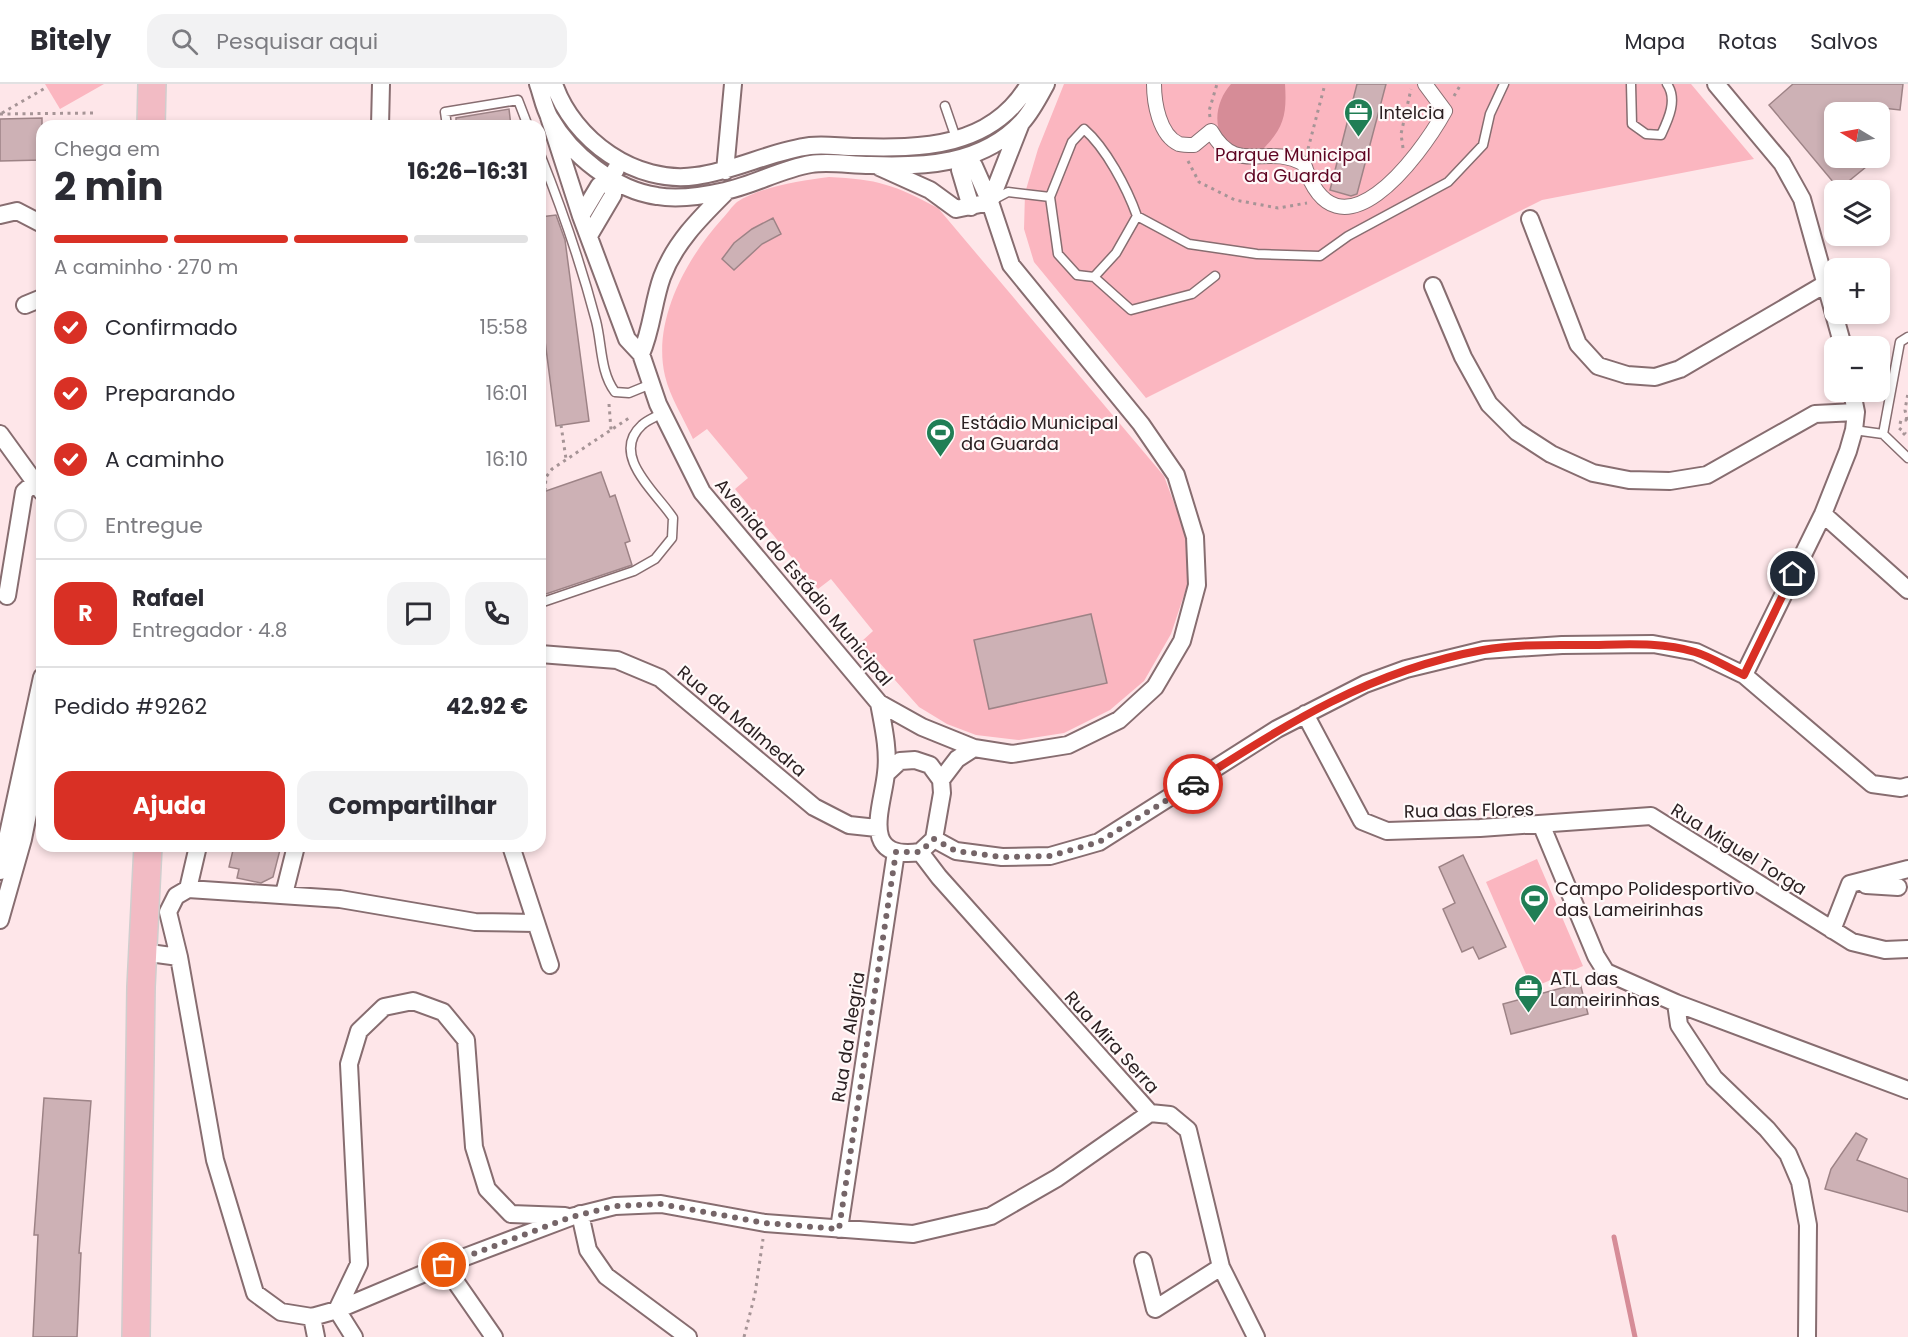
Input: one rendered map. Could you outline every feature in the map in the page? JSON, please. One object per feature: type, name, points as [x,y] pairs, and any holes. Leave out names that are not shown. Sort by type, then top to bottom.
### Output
[{"type":"main road","points":[[151,120],[152,84]]},
{"type":"main road","points":[[136,1337],[142,952],[157,911],[149,852]]},
{"type":"street","points":[[380,120],[381,84]]},
{"type":"street","name":"Avenida do Estádio Municipal","points":[[538,84],[581,216],[590,234],[627,339],[641,354],[660,409],[702,492],[879,704],[922,727],[974,748],[1012,754],[1068,745],[1119,720],[1155,687],[1182,641],[1197,585],[1195,537],[1176,475],[1141,424],[1011,265],[990,202],[974,166],[963,159]]},
{"type":"street","points":[[554,84],[574,122],[601,149],[639,170],[663,176],[694,177],[725,171],[811,146],[905,148],[957,141],[993,123],[1020,99],[1029,84]]},
{"type":"street","points":[[725,171],[733,84]]},
{"type":"street","points":[[876,165],[930,190],[956,209],[990,202],[1021,123],[1046,84]]},
{"type":"street","points":[[1154,84],[1154,105],[1167,131],[1179,144],[1194,145],[1211,131],[1220,146],[1239,158],[1268,155],[1292,157],[1304,164],[1311,185],[1323,200],[1341,209],[1361,205],[1380,193],[1430,138],[1445,111],[1425,84]]},
{"type":"street","points":[[1716,84],[1782,163],[1803,199],[1824,272]]},
{"type":"street","points":[[549,117],[566,142],[611,178],[656,196],[684,198],[727,191],[762,177],[813,163],[932,165],[963,159],[996,143],[1021,123]]},
{"type":"street","points":[[957,141],[963,159],[960,170],[971,207]]},
{"type":"street","points":[[581,216],[599,186],[611,178],[621,161]]},
{"type":"street","points":[[590,234],[613,195],[611,178]]},
{"type":"street","points":[[641,354],[650,333],[662,277],[676,248],[727,191]]},
{"type":"street","points":[[0,215],[17,211],[36,221]]},
{"type":"street","points":[[1530,219],[1578,344],[1598,366],[1627,375],[1655,377],[1680,369],[1824,285]]},
{"type":"street","points":[[1433,286],[1463,357],[1489,404],[1517,432],[1551,454],[1593,473],[1629,480],[1670,481],[1707,475],[1815,414],[1856,412]]},
{"type":"street","points":[[25,305],[36,300]]},
{"type":"street","points":[[1744,675],[1823,514],[1854,430],[1856,412],[1854,402]]},
{"type":"street","points":[[0,434],[36,484]]},
{"type":"street","points":[[7,596],[24,492],[36,488]]},
{"type":"street","points":[[1823,514],[1908,590]]},
{"type":"street","points":[[934,839],[956,851],[1002,857],[1050,856],[1099,842],[1277,729],[1365,684],[1406,669],[1484,650],[1562,645],[1653,644],[1696,652],[1744,675],[1872,784],[1901,788],[1908,786]]},
{"type":"street","name":"Rua da Malmedra","points":[[546,654],[617,660],[660,678],[814,807],[849,825],[877,828]]},
{"type":"street","points":[[879,704],[884,731],[886,774],[877,828],[884,843],[896,852],[920,852],[934,839],[942,793],[941,780],[930,765],[915,760],[900,761],[886,774]]},
{"type":"street","points":[[0,871],[36,705]]},
{"type":"street","name":"Rua das Flores","points":[[1305,714],[1362,821],[1387,831],[1540,824],[1596,956],[1606,972],[1676,1003],[1908,1090]]},
{"type":"street","points":[[941,780],[957,759],[974,748]]},
{"type":"street","points":[[0,920],[23,839],[36,775]]},
{"type":"street","name":"Rua Miguel Torga","points":[[1540,824],[1651,816],[1852,942],[1885,950],[1908,950]]},
{"type":"street","points":[[188,889],[197,852]]},
{"type":"street","points":[[284,894],[294,852]]},
{"type":"street","points":[[513,852],[550,965]]},
{"type":"street","name":"Rua da Alegria","points":[[839,1229],[896,852]]},
{"type":"street","name":"Rua Mira Serra","points":[[920,852],[939,878],[1150,1113],[1170,1115],[1188,1130],[1221,1267],[1256,1337]]},
{"type":"street","points":[[1850,884],[1908,869]]},
{"type":"street","points":[[1832,930],[1850,884]]},
{"type":"street","points":[[1850,884],[1898,887]]},
{"type":"street","points":[[535,923],[476,922],[340,899],[188,889],[157,911],[179,957],[215,1160],[255,1293],[280,1312],[312,1317],[337,1311],[444,1265],[576,1216],[615,1206],[661,1204],[765,1223],[913,1234],[992,1216],[1057,1178],[1150,1113]]},
{"type":"street","points":[[142,952],[179,957]]},
{"type":"street","points":[[337,1311],[359,1264],[349,1064],[359,1031],[384,1006],[413,1001],[443,1012],[466,1040],[474,1148],[487,1189],[512,1214],[576,1216]]},
{"type":"street","points":[[1676,1003],[1679,1025],[1714,1078],[1767,1129],[1788,1154],[1800,1182],[1808,1225],[1806,1337]]},
{"type":"street","points":[[576,1216],[588,1250],[606,1276],[688,1337]]},
{"type":"street","points":[[1143,1261],[1155,1309],[1221,1267]]},
{"type":"street","points":[[444,1265],[494,1337]]},
{"type":"street","points":[[337,1311],[354,1337]]},
{"type":"street","points":[[312,1317],[316,1337]]},
{"type":"lane","points":[[1215,276],[1191,294],[1131,310],[1094,277],[1077,275],[1058,254],[1050,196],[1072,142],[1083,129],[1096,140],[1129,194],[1137,216],[1189,244],[1257,254],[1320,256],[1348,236],[1448,182],[1483,145],[1490,114],[1504,84]]},
{"type":"lane","points":[[1631,84],[1632,124],[1646,134],[1661,135],[1671,114],[1671,90],[1667,84]]},
{"type":"lane","points":[[446,120],[445,112],[518,100],[526,120]]},
{"type":"lane","points":[[945,106],[957,141]]},
{"type":"lane","points":[[546,169],[564,213],[597,323],[607,381],[615,392],[629,393],[651,384]]},
{"type":"lane","points":[[990,202],[1008,192],[1050,196]]},
{"type":"lane","points":[[1094,277],[1116,254],[1137,216]]},
{"type":"lane","points":[[1883,434],[1900,342],[1908,337]]},
{"type":"lane","points":[[546,601],[634,571],[655,559],[672,538],[673,518],[634,470],[630,447],[640,426],[660,409]]},
{"type":"lane","points":[[1854,430],[1883,434],[1908,459]]},
{"type":"path","points":[[1211,131],[1209,111],[1217,84]]},
{"type":"path","points":[[1304,164],[1325,84]]},
{"type":"path","points":[[1406,164],[1401,134],[1412,84]]},
{"type":"path","points":[[0,114],[47,87]]},
{"type":"path","points":[[0,114],[96,113]]},
{"type":"path","points":[[1179,144],[1199,182],[1235,200],[1278,208],[1323,200]]},
{"type":"path","points":[[611,430],[609,402],[615,392]]},
{"type":"path","points":[[1901,420],[1908,421],[1905,410],[1908,393]]},
{"type":"path","points":[[546,477],[566,460],[636,413],[660,409]]},
{"type":"path","points":[[561,425],[566,460]]},
{"type":"path","points":[[744,1337],[755,1294],[765,1223]]},
{"type":"green space","points":[[45,84],[104,84],[60,109]]},
{"type":"green space","name":"Parque Municipal da Guarda","points":[[1064,84],[1691,84],[1754,159],[1542,200],[1146,398],[1034,262],[1024,229],[1025,193],[1038,149]]},
{"type":"green space","name":"Estádio Municipal da Guarda","points":[[829,177],[860,179],[885,185],[938,208],[1164,476],[1187,538],[1188,583],[1171,634],[1144,681],[1110,710],[1064,733],[1019,740],[976,735],[947,724],[919,707],[861,642],[873,631],[831,579],[818,589],[735,489],[748,478],[707,429],[693,439],[670,392],[662,355],[663,334],[668,313],[685,272],[709,235],[735,204],[747,196],[782,185]]},
{"type":"green space","name":"Campo Polidesportivo das Lameirinhas","points":[[1537,859],[1583,966],[1532,988],[1486,882]]},
{"type":"shaded area","points":[[1231,84],[1285,84],[1282,120],[1275,135],[1262,150],[1239,151],[1223,138],[1219,130],[1218,111],[1225,92]]},
{"type":"building","name":"Intelcia","points":[[1357,84],[1386,84],[1357,194],[1351,196],[1330,190]]},
{"type":"building","points":[[1793,84],[1903,84],[1900,110],[1890,109],[1890,102],[1824,102],[1824,168],[1865,168],[1850,180],[1832,180],[1769,105]]},
{"type":"building","points":[[509,109],[510,120],[456,120],[456,118]]},
{"type":"building","points":[[42,118],[42,120],[36,120],[36,160],[0,161],[0,119]]},
{"type":"building","points":[[556,215],[565,240],[589,421],[556,426],[546,348],[546,216]]},
{"type":"building","points":[[773,218],[781,234],[762,244],[734,270],[722,259],[734,243],[752,229]]},
{"type":"building","points":[[601,472],[610,497],[615,495],[630,541],[625,543],[632,565],[546,594],[546,491]]},
{"type":"building","points":[[1091,614],[1107,683],[989,709],[974,640]]},
{"type":"building","points":[[233,852],[279,852],[273,877],[261,883],[237,878],[239,869],[229,867]]},
{"type":"building","points":[[1463,855],[1506,947],[1479,959],[1473,947],[1462,952],[1443,909],[1455,903],[1439,867]]},
{"type":"building","points":[[1580,983],[1588,1014],[1511,1034],[1503,1004]]},
{"type":"building","points":[[44,1098],[91,1101],[79,1253],[81,1253],[77,1337],[33,1337],[38,1235],[34,1235]]},
{"type":"building","points":[[1856,1133],[1867,1139],[1857,1160],[1908,1179],[1908,1212],[1825,1189],[1831,1169]]},
{"type":"waterway","points":[[1614,1237],[1635,1337]]},
{"type":"way so far","points":[[444,1265],[571,1217],[615,1206],[661,1204],[765,1223],[839,1229],[896,852],[908,854],[920,852],[934,839],[956,851],[1002,857],[1050,856],[1099,842],[1193,784]]},
{"type":"place","name":"Intelcia","points":[[1358,138]]},
{"type":"place","name":"Estádio Municipal da Guarda","points":[[940,458]]},
{"type":"place","name":"Campo Polidesportivo das Lameirinhas","points":[[1534,924]]},
{"type":"place","name":"ATL das Lameirinhas","points":[[1529,1014]]},
{"type":"route","points":[[1193,784],[1277,729],[1365,684],[1406,669],[1484,650],[1562,645],[1653,644],[1696,652],[1744,675],[1793,574]]}]
